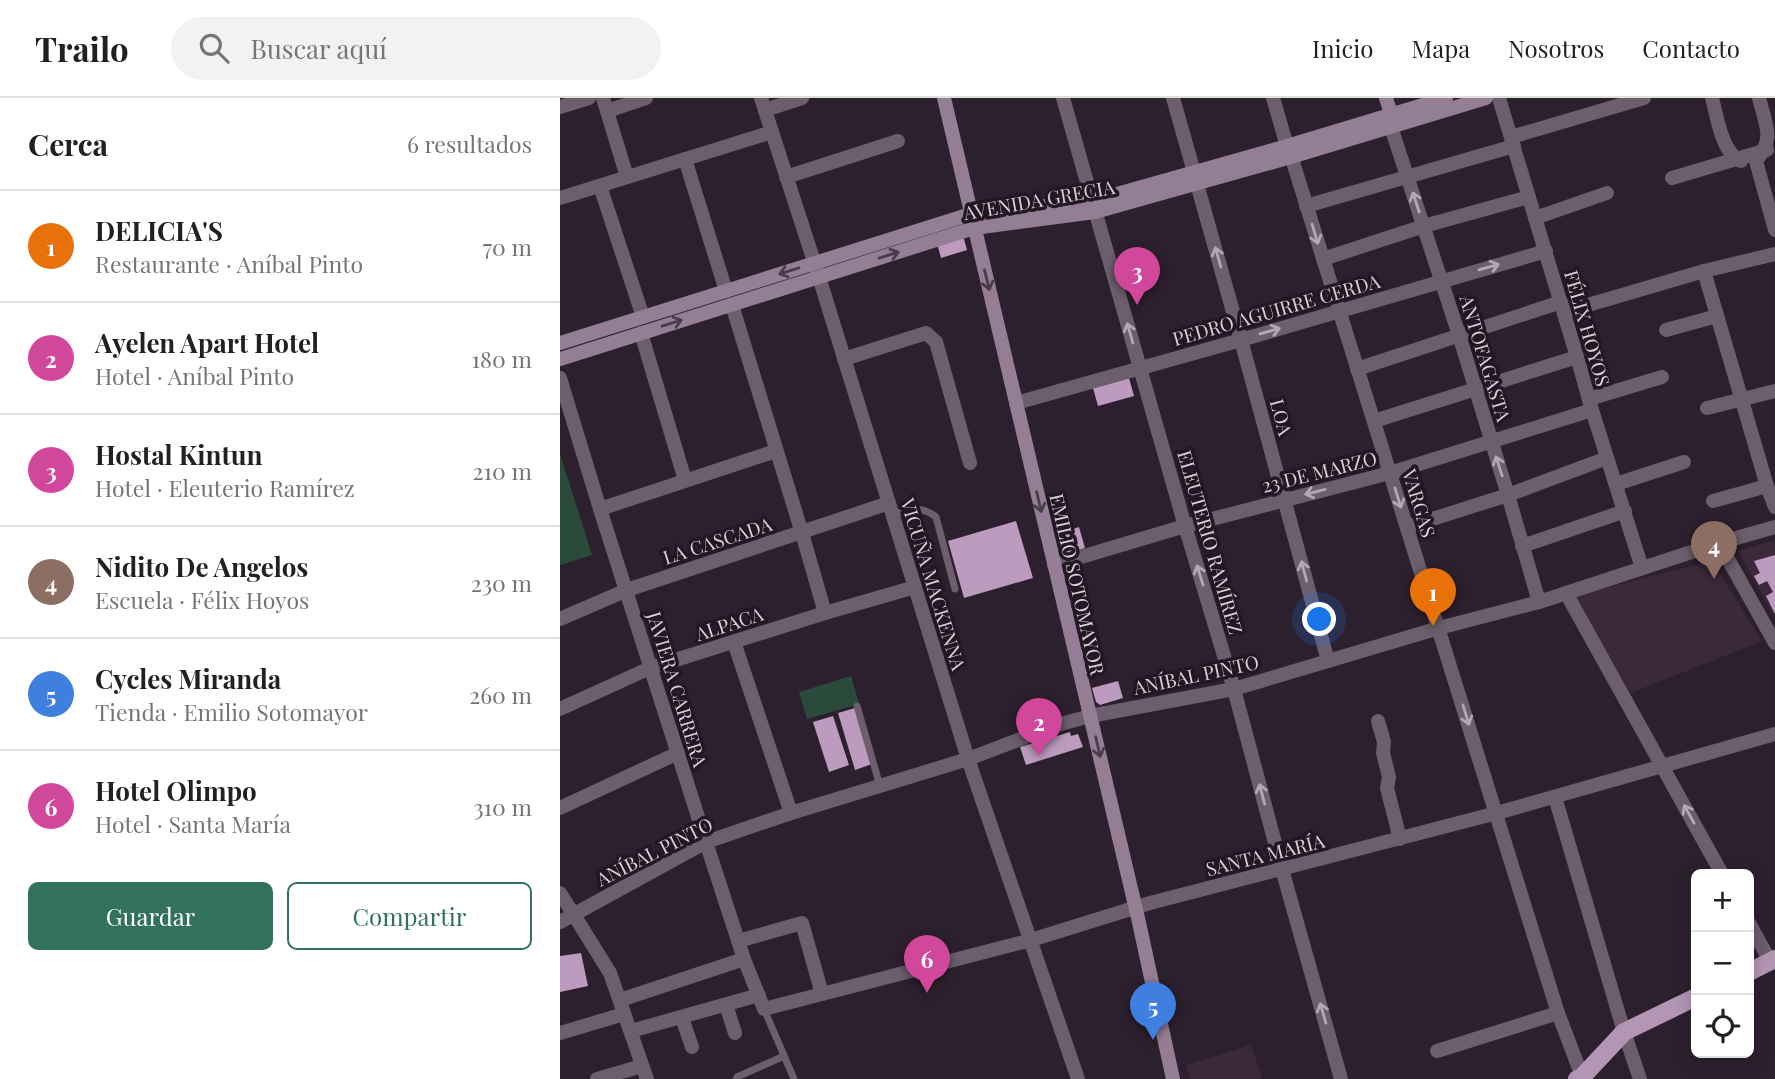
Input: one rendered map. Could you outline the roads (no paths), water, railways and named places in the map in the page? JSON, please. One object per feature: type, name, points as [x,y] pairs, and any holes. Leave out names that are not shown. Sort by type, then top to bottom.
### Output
[{"type":"main road","name":"EMILIO SOTOMAYOR","points":[[944,98],[1173,1079]]},
{"type":"main road","name":"ANTOFAGASTA","points":[[1386,98],[1391,121]]},
{"type":"main road","name":"AVENIDA GRECIA","points":[[1391,121],[1446,98]]},
{"type":"main road","name":"AVENIDA GRECIA","points":[[560,359],[641,333],[729,298],[972,221],[1094,206],[1391,121],[1486,98]]},
{"type":"main road","name":"AVENIDA GRECIA","points":[[560,343],[643,317],[729,298]]},
{"type":"main road","points":[[1754,970],[1773,964]]},
{"type":"main road","points":[[1581,1078],[1624,1032],[1691,999]]},
{"type":"street","points":[[560,107],[589,98]]},
{"type":"street","points":[[627,177],[605,104],[646,98]]},
{"type":"street","points":[[763,104],[802,98]]},
{"type":"street","name":"ELEUTERIO RAMÍREZ","points":[[1063,98],[1234,688],[1341,1079]]},
{"type":"street","name":"LOA","points":[[1173,98],[1328,660]]},
{"type":"street","name":"VARGAS","points":[[1273,98],[1558,1013],[1581,1078]]},
{"type":"street","name":"FÉLIX HOYOS","points":[[1499,98],[1642,568]]},
{"type":"street","points":[[1307,206],[1408,177],[1644,98]]},
{"type":"street","points":[[1712,98],[1726,146],[1734,159],[1744,163],[1766,153]]},
{"type":"street","points":[[1759,98],[1770,139],[1766,153],[1775,230]]},
{"type":"street","name":"VICUÑA MACKENNA","points":[[763,104],[968,759],[1079,1079]]},
{"type":"street","name":"ANTOFAGASTA","points":[[1391,121],[1539,602]]},
{"type":"street","points":[[560,198],[772,132]]},
{"type":"street","points":[[786,177],[898,141]]},
{"type":"street","points":[[685,159],[825,613]]},
{"type":"street","points":[[1672,178],[1734,159]]},
{"type":"street","points":[[600,186],[643,317]]},
{"type":"street","points":[[1535,218],[1607,193]]},
{"type":"street","points":[[1323,259],[1424,226],[1529,197]]},
{"type":"street","name":"PEDRO AGUIRRE CERDA","points":[[1016,403],[1546,251]]},
{"type":"street","points":[[1357,369],[1459,335],[1775,254]]},
{"type":"street","points":[[1704,271],[1775,507]]},
{"type":"street","points":[[1666,330],[1717,316]]},
{"type":"street","points":[[844,359],[926,332],[936,342],[970,463]]},
{"type":"street","points":[[641,333],[685,480]]},
{"type":"street","points":[[1374,421],[1577,357]]},
{"type":"street","name":"23 DE MARZO","points":[[1054,565],[1185,526],[1390,473],[1491,442],[1662,377]]},
{"type":"street","name":"JAVIERA CARRERA","points":[[560,378],[706,842],[761,1002]]},
{"type":"street","points":[[1707,408],[1775,391]]},
{"type":"street","points":[[600,509],[776,452]]},
{"type":"street","points":[[1407,527],[1508,495],[1607,458]]},
{"type":"street","points":[[1616,484],[1684,462]]},
{"type":"street","points":[[1713,501],[1767,486]]},
{"type":"street","name":"LA CASCADA","points":[[560,619],[627,590],[802,533],[890,509]]},
{"type":"street","points":[[1522,546],[1625,511]]},
{"type":"street","name":"ANÍBAL PINTO","points":[[560,922],[706,842],[968,759],[1057,725],[1234,688],[1439,628],[1539,602],[1775,527]]},
{"type":"street","points":[[1719,543],[1775,643]]},
{"type":"street","name":"ALPACA","points":[[560,709],[650,668],[915,587]]},
{"type":"street","points":[[1566,593],[1719,869]]},
{"type":"street","points":[[734,642],[791,813]]},
{"type":"street","points":[[1378,721],[1389,777],[1387,788],[1400,839]]},
{"type":"street","name":"SANTA MARÍA","points":[[631,1031],[726,1005],[822,994],[1031,940],[1135,907],[1497,813],[1775,734]]},
{"type":"street","points":[[560,808],[678,753]]},
{"type":"street","points":[[1555,797],[1640,1079]]},
{"type":"street","points":[[560,893],[610,973],[644,1072],[597,1079]]},
{"type":"street","points":[[738,940],[802,923],[822,994]]},
{"type":"street","points":[[1754,932],[1773,964]]},
{"type":"street","points":[[560,1033],[744,958]]},
{"type":"street","points":[[726,1005],[735,1033]]},
{"type":"street","points":[[1437,1051],[1558,1013]]},
{"type":"street","points":[[682,1018],[692,1047]]},
{"type":"lane","points":[[890,509],[927,510],[936,517],[956,589]]},
{"type":"lane","points":[[857,706],[880,786]]},
{"type":"lane","points":[[761,1002],[794,1079]]},
{"type":"lane","points":[[736,1079],[784,1056]]},
{"type":"place","name":"Hostal Kintun","points":[[1137,305]]},
{"type":"place","name":"Nidito De Angelos","points":[[1714,579]]},
{"type":"place","name":"DELICIA'S","points":[[1433,626]]},
{"type":"place","name":"Ayelen Apart Hotel","points":[[1039,756]]},
{"type":"place","name":"Hotel Olimpo","points":[[927,993]]},
{"type":"place","name":"Cycles Miranda","points":[[1153,1040]]}]
